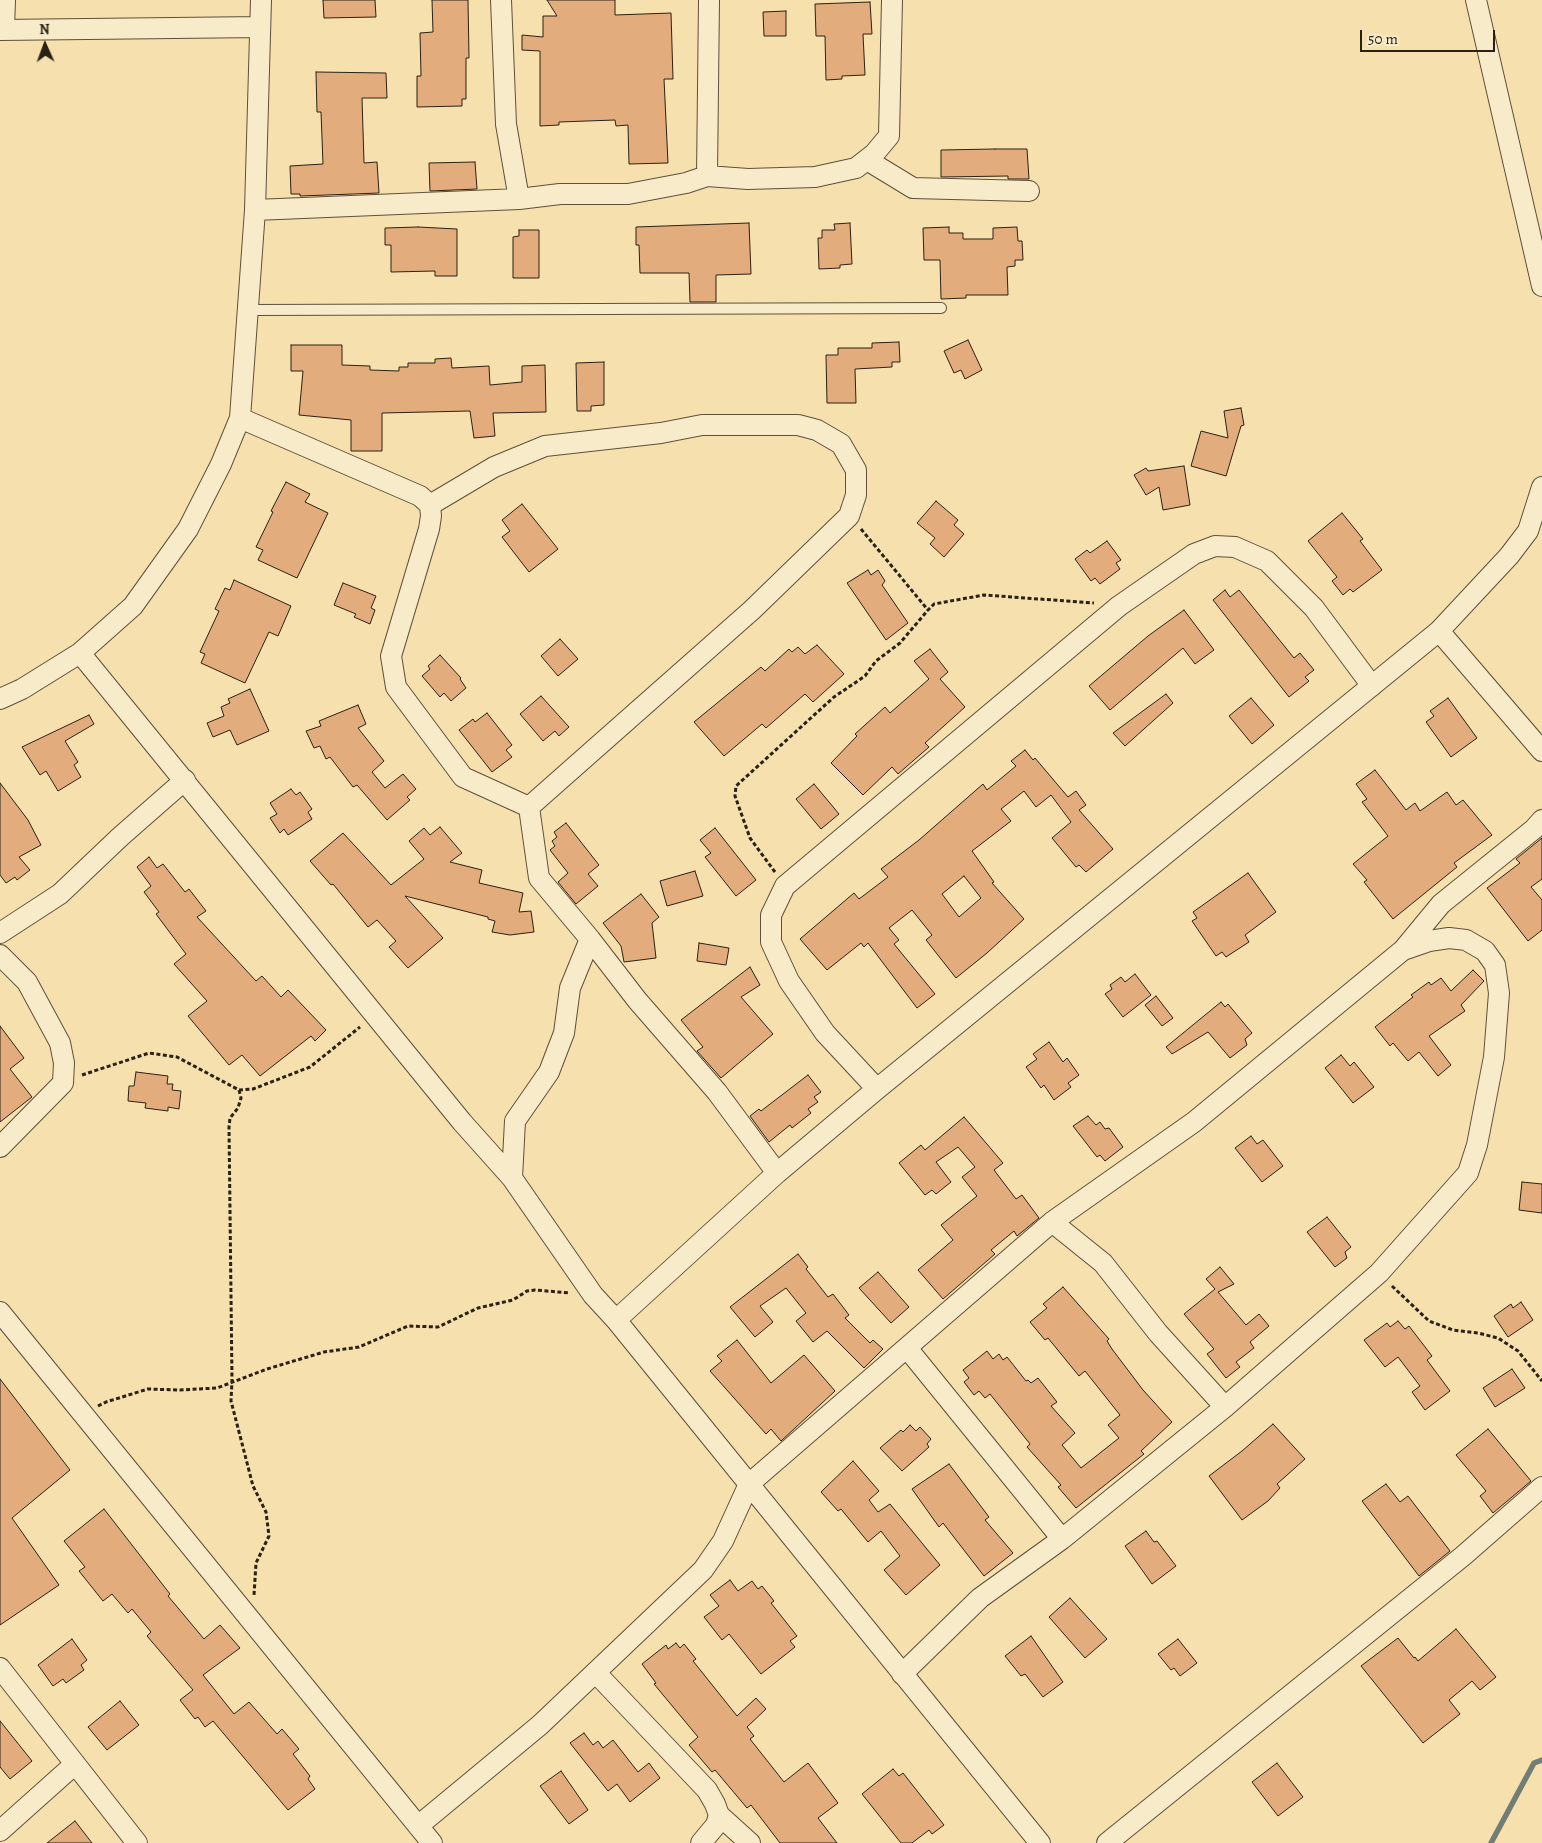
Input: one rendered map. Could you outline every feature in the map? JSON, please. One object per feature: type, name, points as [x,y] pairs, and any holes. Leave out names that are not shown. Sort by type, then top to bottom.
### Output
[{"type":"street","points":[[5,0],[2,29],[260,27]]},
{"type":"street","points":[[0,699],[22,689],[80,653],[133,606],[165,564],[188,529],[221,464],[240,418],[249,310],[254,210],[260,0]]},
{"type":"street","points":[[501,0],[506,124],[519,199]]},
{"type":"street","points":[[706,176],[709,0]]},
{"type":"street","points":[[254,210],[519,199],[560,194],[628,194],[686,183],[706,176],[748,179],[815,177],[856,168],[867,160],[889,136],[892,0]]},
{"type":"street","points":[[1476,0],[1542,286]]},
{"type":"street","points":[[867,160],[913,188],[1029,191]]},
{"type":"street","points":[[240,418],[420,496],[430,505],[429,529],[391,656],[396,687],[464,777],[529,807]]},
{"type":"street","points":[[430,505],[494,467],[545,446],[661,434],[702,426],[798,425],[817,430],[841,444],[856,470],[856,495],[849,516],[752,610],[529,807]]},
{"type":"street","points":[[616,1320],[777,1173],[877,1089],[1439,631],[1509,556],[1528,531],[1542,487]]},
{"type":"street","points":[[877,1089],[825,1034],[789,981],[771,942],[771,915],[785,886],[1119,606],[1194,554],[1215,546],[1235,547],[1266,561],[1314,608],[1372,686]]},
{"type":"street","points":[[1439,631],[1542,751]]},
{"type":"street","points":[[80,653],[462,1122],[512,1178],[592,1295],[616,1320],[1040,1843]]},
{"type":"street","points":[[0,934],[60,894],[120,837],[185,780]]},
{"type":"street","points":[[529,807],[539,878],[590,939],[637,1000],[717,1092],[777,1173]]},
{"type":"street","points":[[418,1826],[540,1725],[703,1570],[723,1541],[749,1484],[1052,1222],[1194,1122],[1403,950],[1440,904],[1534,829],[1542,820]]},
{"type":"street","points":[[902,1674],[980,1598],[1062,1539],[1225,1407],[1379,1273],[1468,1174],[1477,1145],[1495,1039],[1498,993],[1495,965],[1485,951],[1466,940],[1450,938],[1429,941],[1403,950]]},
{"type":"street","points":[[512,1178],[515,1121],[549,1072],[564,1033],[570,988],[590,939]]},
{"type":"street","points":[[0,955],[27,982],[60,1044],[64,1063],[63,1083],[0,1147]]},
{"type":"street","points":[[1052,1222],[1103,1263],[1158,1333],[1225,1407]]},
{"type":"street","points":[[1,1316],[432,1843]]},
{"type":"street","points":[[907,1348],[1062,1539]]},
{"type":"street","points":[[1107,1843],[1463,1556],[1542,1487]]},
{"type":"street","points":[[0,1668],[137,1843]]},
{"type":"street","points":[[596,1673],[706,1790],[719,1815],[750,1843]]},
{"type":"street","points":[[0,1831],[75,1764]]},
{"type":"street","points":[[701,1843],[716,1825],[719,1815]]},
{"type":"lane","points":[[249,310],[941,308]]},
{"type":"path","points":[[849,516],[873,541],[928,610]]},
{"type":"path","points":[[785,886],[750,838],[735,796],[736,786],[834,697],[865,676],[876,662],[900,643],[934,604],[984,594],[1119,606]]},
{"type":"path","points":[[63,1083],[149,1053],[177,1057],[239,1090],[253,1089],[310,1067],[374,1015]]},
{"type":"path","points":[[239,1090],[241,1098],[238,1108],[230,1118],[229,1127],[232,1381],[230,1401],[254,1486],[266,1512],[269,1536],[256,1563],[253,1603],[245,1613]]},
{"type":"path","points":[[1379,1273],[1429,1321],[1453,1330],[1498,1338],[1518,1351],[1542,1382]]},
{"type":"path","points":[[83,1415],[106,1402],[148,1390],[217,1388],[232,1381],[324,1352],[359,1347],[408,1326],[438,1328],[478,1308],[513,1300],[527,1291],[592,1295]]},
{"type":"building","points":[[323,0],[375,0],[376,17],[324,18]]},
{"type":"building","points":[[432,0],[468,0],[469,58],[466,58],[466,99],[462,99],[462,106],[417,107],[417,76],[421,76],[420,33],[433,32]]},
{"type":"building","points":[[547,0],[615,0],[615,15],[671,13],[673,79],[664,79],[668,163],[629,164],[628,125],[616,126],[615,120],[559,122],[559,125],[540,126],[540,51],[522,50],[522,35],[543,37],[543,16],[557,16]]},
{"type":"building","points":[[870,2],[872,34],[863,34],[865,75],[842,76],[842,79],[826,80],[825,36],[816,36],[815,4]]},
{"type":"building","points":[[786,11],[786,36],[764,36],[763,12]]},
{"type":"building","points":[[316,72],[386,73],[387,98],[362,98],[364,163],[377,162],[379,193],[300,196],[300,194],[291,194],[290,166],[323,164],[321,112],[317,112]]},
{"type":"building","points":[[1027,149],[1029,179],[1008,179],[1008,176],[941,177],[941,150]]},
{"type":"building","points":[[475,162],[477,189],[430,191],[429,163]]},
{"type":"building","points":[[749,223],[751,274],[716,275],[716,302],[690,302],[689,273],[640,273],[639,245],[636,245],[636,227]]},
{"type":"building","points":[[850,223],[852,264],[840,265],[840,268],[819,269],[818,238],[822,238],[822,230],[835,230],[834,224]]},
{"type":"building","points":[[949,227],[949,233],[963,233],[963,239],[993,239],[993,228],[1017,227],[1018,241],[1022,241],[1023,260],[1015,260],[1015,266],[1007,267],[1008,295],[966,295],[966,298],[941,299],[940,260],[924,260],[923,228]]},
{"type":"building","points":[[385,228],[457,229],[457,276],[435,276],[435,271],[391,272],[391,245],[385,245]]},
{"type":"building","points":[[519,230],[539,230],[539,278],[513,278],[513,237],[519,236]]},
{"type":"building","points":[[968,340],[982,370],[965,379],[961,370],[954,373],[944,351]]},
{"type":"building","points":[[899,342],[900,362],[892,362],[892,367],[855,369],[856,403],[827,403],[826,355],[838,355],[838,348],[872,348],[872,343]]},
{"type":"building","points":[[291,345],[342,345],[342,365],[370,366],[370,370],[399,371],[399,367],[408,367],[408,363],[435,363],[435,359],[451,358],[452,368],[489,366],[490,385],[522,382],[522,366],[545,365],[546,412],[493,413],[495,436],[474,438],[470,411],[382,413],[382,451],[351,451],[351,420],[299,415],[303,371],[291,371]]},
{"type":"building","points":[[604,362],[604,405],[591,406],[591,411],[577,411],[576,363]]},
{"type":"building","points":[[1241,408],[1244,425],[1241,426],[1226,476],[1191,466],[1201,431],[1228,438],[1224,411]]},
{"type":"building","points":[[1184,466],[1190,505],[1163,510],[1159,487],[1146,495],[1134,475],[1146,468],[1148,471]]},
{"type":"building","points":[[286,482],[310,494],[305,502],[328,513],[297,578],[258,560],[263,550],[256,547]]},
{"type":"building","points":[[936,501],[958,520],[954,525],[964,534],[944,557],[930,544],[935,538],[917,523]]},
{"type":"building","points":[[522,504],[558,549],[529,572],[502,537],[510,531],[502,520]]},
{"type":"building","points":[[1342,513],[1363,539],[1360,541],[1382,570],[1353,592],[1350,589],[1343,595],[1332,581],[1337,577],[1308,541]]},
{"type":"building","points":[[1107,541],[1121,560],[1116,563],[1120,569],[1100,584],[1095,578],[1091,581],[1075,559],[1087,550],[1090,553]]},
{"type":"building","points":[[868,570],[871,575],[878,570],[885,581],[882,585],[908,623],[886,640],[847,583]]},
{"type":"building","points":[[234,580],[291,606],[278,636],[269,632],[245,683],[201,663],[205,654],[200,652],[219,611],[215,609],[225,588],[230,590]]},
{"type":"building","points":[[343,583],[376,596],[371,608],[375,610],[370,624],[354,617],[356,614],[334,605]]},
{"type":"building","points":[[1225,590],[1230,597],[1239,590],[1294,658],[1300,653],[1314,670],[1305,677],[1309,681],[1289,697],[1213,600]]},
{"type":"building","points":[[1184,610],[1214,650],[1195,664],[1183,648],[1110,710],[1089,686],[1148,636]]},
{"type":"building","points":[[560,639],[578,659],[558,676],[541,656]]},
{"type":"building","points":[[817,645],[844,674],[813,702],[805,694],[766,728],[762,724],[724,756],[694,722],[761,667],[765,671],[789,649],[792,652],[798,647],[805,654]]},
{"type":"building","points":[[930,649],[948,672],[940,679],[965,707],[925,743],[929,747],[898,774],[892,767],[863,795],[831,763],[857,736],[855,734],[885,707],[890,713],[929,679],[914,661]]},
{"type":"building","points":[[440,655],[461,678],[466,688],[451,701],[444,693],[440,697],[422,676],[430,669],[428,666]]},
{"type":"building","points":[[250,689],[269,731],[237,745],[230,730],[213,737],[207,723],[224,716],[221,707],[230,703],[228,699]]},
{"type":"building","points":[[1166,694],[1173,703],[1125,746],[1113,733]]},
{"type":"building","points":[[541,696],[569,727],[559,736],[555,731],[543,741],[520,714]]},
{"type":"building","points":[[1251,698],[1274,725],[1252,744],[1229,716]]},
{"type":"building","points":[[1448,698],[1477,738],[1451,757],[1426,722],[1434,716],[1430,711]]},
{"type":"building","points":[[358,705],[366,724],[358,728],[384,761],[372,772],[385,788],[403,774],[416,789],[407,797],[410,800],[387,820],[357,785],[353,787],[330,757],[326,759],[320,746],[314,748],[306,731],[321,726],[319,721]]},
{"type":"building","points":[[487,713],[512,745],[506,750],[512,757],[492,772],[459,730],[473,719],[475,722]]},
{"type":"building","points":[[89,715],[94,724],[65,741],[78,762],[74,765],[81,777],[58,791],[46,771],[40,775],[22,747]]},
{"type":"building","points":[[1025,750],[1033,760],[1035,758],[1068,797],[1076,791],[1086,805],[1079,810],[1113,849],[1086,872],[1079,865],[1076,867],[1052,838],[1071,822],[1051,795],[1036,807],[1024,791],[1001,809],[1011,821],[972,851],[994,882],[992,883],[1024,919],[987,953],[956,978],[926,940],[932,935],[912,910],[889,928],[899,940],[894,944],[935,994],[917,1008],[868,943],[864,947],[861,943],[827,970],[800,939],[854,893],[859,899],[888,877],[881,869],[919,840],[983,784],[987,790],[1016,766],[1011,761]],"holes":[[[964,876],[981,898],[959,917],[942,894]]]},
{"type":"building","points":[[1375,770],[1406,810],[1415,803],[1420,811],[1447,792],[1456,805],[1463,800],[1492,835],[1454,863],[1457,867],[1393,919],[1364,882],[1367,880],[1353,864],[1388,836],[1362,802],[1367,799],[1356,784]]},
{"type":"building","points":[[0,783],[28,820],[41,845],[19,857],[30,870],[17,880],[15,877],[6,883],[0,875]]},
{"type":"building","points":[[814,784],[839,814],[821,829],[796,799]]},
{"type":"building","points":[[291,789],[296,795],[300,792],[312,809],[308,812],[312,819],[288,835],[284,829],[280,833],[270,818],[277,814],[270,803]]},
{"type":"building","points":[[566,823],[599,865],[588,874],[598,886],[576,904],[558,882],[568,873],[550,850],[555,846],[552,841],[557,837],[554,832]]},
{"type":"building","points":[[440,827],[462,853],[450,862],[482,870],[479,883],[523,893],[519,912],[531,911],[534,932],[510,935],[492,932],[495,921],[488,919],[488,917],[405,896],[443,938],[408,968],[389,947],[396,941],[377,920],[368,927],[333,884],[331,885],[310,861],[343,833],[391,885],[424,859],[409,841],[424,828],[430,835]]},
{"type":"building","points":[[715,828],[756,880],[736,896],[705,857],[711,853],[700,840]]},
{"type":"building","points":[[1542,838],[1542,879],[1531,887],[1542,900],[1542,930],[1528,941],[1487,888],[1520,863],[1516,859]]},
{"type":"building","points":[[149,857],[157,868],[163,864],[185,892],[189,889],[206,911],[197,917],[256,981],[262,976],[281,997],[288,990],[326,1030],[315,1041],[311,1036],[260,1076],[242,1055],[229,1065],[188,1016],[207,1001],[174,964],[186,954],[156,914],[159,912],[144,892],[151,886],[137,867]]},
{"type":"building","points":[[695,871],[703,896],[667,906],[660,881]]},
{"type":"building","points":[[1248,873],[1276,912],[1245,935],[1249,942],[1226,957],[1222,952],[1216,956],[1192,921],[1197,918],[1193,912]]},
{"type":"building","points":[[641,894],[659,917],[652,923],[656,958],[624,962],[621,946],[603,923]]},
{"type":"building","points":[[699,943],[729,948],[726,965],[697,961]]},
{"type":"building","points":[[750,967],[760,985],[741,997],[773,1034],[721,1078],[697,1051],[703,1047],[681,1020]]},
{"type":"building","points":[[1473,970],[1484,981],[1461,1005],[1465,1011],[1429,1036],[1451,1065],[1438,1076],[1419,1052],[1408,1061],[1393,1043],[1390,1046],[1375,1027],[1413,997],[1411,995],[1429,982],[1431,985],[1441,978],[1451,991]]},
{"type":"building","points":[[1135,974],[1151,995],[1123,1017],[1105,994],[1112,989],[1110,985],[1121,977],[1125,982]]},
{"type":"building","points":[[1156,996],[1173,1018],[1162,1026],[1145,1005]]},
{"type":"building","points":[[1221,1002],[1225,1007],[1228,1004],[1252,1033],[1245,1039],[1247,1045],[1230,1058],[1208,1032],[1172,1054],[1166,1047]]},
{"type":"building","points":[[0,1026],[24,1058],[10,1069],[32,1097],[0,1122]]},
{"type":"building","points":[[1049,1042],[1063,1062],[1067,1058],[1079,1075],[1068,1083],[1071,1087],[1054,1100],[1044,1085],[1041,1088],[1026,1067],[1037,1059],[1033,1054]]},
{"type":"building","points":[[1341,1055],[1350,1066],[1354,1062],[1374,1087],[1353,1103],[1325,1068]]},
{"type":"building","points":[[136,1072],[168,1076],[167,1084],[173,1084],[172,1090],[181,1091],[179,1109],[168,1107],[168,1111],[145,1108],[146,1103],[128,1101],[129,1086],[134,1086]]},
{"type":"building","points":[[808,1075],[821,1092],[814,1097],[818,1102],[808,1109],[811,1113],[792,1128],[790,1125],[769,1142],[750,1116],[759,1109],[761,1111]]},
{"type":"building","points":[[1088,1116],[1096,1125],[1100,1122],[1105,1129],[1109,1128],[1123,1147],[1105,1161],[1100,1155],[1097,1157],[1073,1126]]},
{"type":"building","points":[[964,1117],[1003,1163],[994,1170],[1016,1199],[1022,1195],[1039,1218],[1017,1236],[1014,1231],[991,1250],[995,1254],[943,1299],[918,1270],[953,1240],[941,1225],[977,1196],[962,1177],[975,1167],[958,1147],[936,1162],[951,1182],[936,1194],[932,1190],[925,1195],[899,1163],[921,1145],[925,1150]]},
{"type":"building","points":[[1251,1136],[1257,1144],[1263,1140],[1283,1166],[1262,1182],[1235,1148]]},
{"type":"building","points":[[1522,1182],[1542,1184],[1542,1213],[1519,1210]]},
{"type":"building","points":[[1327,1217],[1351,1247],[1345,1252],[1347,1258],[1335,1267],[1307,1232]]},
{"type":"building","points":[[798,1254],[808,1267],[806,1269],[828,1297],[833,1294],[849,1315],[845,1318],[870,1343],[873,1340],[883,1349],[864,1368],[827,1331],[813,1342],[796,1321],[806,1313],[786,1288],[760,1306],[773,1322],[755,1337],[730,1307]]},
{"type":"building","points":[[1220,1267],[1234,1284],[1218,1292],[1246,1325],[1259,1314],[1269,1326],[1250,1342],[1254,1348],[1236,1362],[1240,1367],[1226,1378],[1207,1354],[1214,1349],[1184,1314],[1215,1289],[1206,1279]]},
{"type":"building","points":[[878,1272],[909,1307],[891,1323],[859,1288]]},
{"type":"building","points":[[1063,1287],[1109,1339],[1107,1341],[1112,1349],[1143,1390],[1172,1422],[1141,1451],[1144,1454],[1076,1508],[1058,1487],[1061,1485],[1027,1447],[1030,1444],[990,1394],[985,1398],[979,1391],[974,1395],[964,1382],[969,1378],[963,1370],[987,1351],[993,1359],[999,1354],[1003,1360],[1007,1357],[1026,1381],[1028,1380],[1031,1383],[1038,1378],[1057,1402],[1051,1406],[1075,1433],[1062,1445],[1081,1468],[1119,1438],[1108,1425],[1120,1415],[1085,1371],[1079,1376],[1048,1338],[1045,1340],[1030,1322],[1047,1308],[1043,1304]]},
{"type":"building","points":[[1521,1302],[1533,1320],[1508,1337],[1494,1316],[1511,1304],[1513,1308]]},
{"type":"building","points":[[1398,1321],[1405,1329],[1409,1326],[1432,1356],[1427,1360],[1450,1391],[1425,1410],[1412,1392],[1420,1386],[1398,1357],[1385,1367],[1364,1340],[1387,1323],[1390,1327]]},
{"type":"building","points":[[737,1340],[771,1383],[804,1355],[835,1391],[781,1441],[771,1429],[766,1434],[710,1371],[722,1361],[717,1356]]},
{"type":"building","points":[[1512,1369],[1525,1388],[1495,1407],[1483,1388]]},
{"type":"building","points":[[0,1379],[70,1470],[12,1518],[59,1585],[0,1625]]},
{"type":"building","points":[[1273,1424],[1305,1459],[1277,1484],[1280,1488],[1268,1501],[1242,1520],[1209,1476]]},
{"type":"building","points":[[910,1425],[916,1431],[920,1427],[931,1439],[927,1444],[929,1447],[902,1471],[880,1448],[901,1430],[903,1432]]},
{"type":"building","points":[[1488,1429],[1531,1481],[1493,1513],[1480,1496],[1486,1491],[1456,1455]]},
{"type":"building","points":[[853,1461],[879,1491],[869,1500],[878,1512],[890,1504],[940,1565],[906,1595],[884,1570],[900,1556],[881,1531],[868,1542],[841,1509],[838,1511],[821,1492]]},
{"type":"building","points":[[949,1464],[989,1517],[985,1520],[1013,1553],[984,1576],[943,1523],[939,1527],[912,1489]]},
{"type":"building","points":[[1386,1484],[1400,1502],[1408,1496],[1450,1551],[1419,1576],[1362,1501]]},
{"type":"building","points":[[104,1509],[170,1594],[168,1596],[204,1639],[220,1625],[240,1648],[203,1675],[234,1714],[249,1702],[277,1734],[282,1729],[299,1749],[293,1754],[310,1776],[308,1779],[315,1789],[288,1810],[213,1721],[205,1727],[198,1717],[195,1719],[180,1700],[193,1690],[147,1636],[151,1632],[132,1609],[128,1613],[112,1594],[103,1601],[79,1571],[85,1567],[64,1541]]},
{"type":"building","points":[[1146,1531],[1154,1542],[1157,1541],[1176,1566],[1152,1584],[1125,1546]]},
{"type":"building","points":[[730,1580],[738,1591],[752,1581],[758,1589],[762,1586],[774,1601],[771,1603],[797,1636],[790,1641],[795,1647],[761,1674],[729,1634],[722,1640],[704,1617],[719,1606],[710,1595]]},
{"type":"building","points":[[1070,1598],[1107,1639],[1085,1658],[1049,1617]]},
{"type":"building","points":[[1456,1629],[1496,1677],[1480,1690],[1472,1681],[1449,1700],[1460,1714],[1423,1743],[1361,1666],[1398,1638],[1418,1661]]},
{"type":"building","points":[[1031,1636],[1063,1682],[1043,1697],[1025,1674],[1021,1676],[1005,1656]]},
{"type":"building","points":[[72,1639],[87,1660],[81,1665],[84,1670],[66,1683],[63,1679],[53,1686],[38,1665]]},
{"type":"building","points":[[1178,1639],[1197,1663],[1180,1676],[1174,1668],[1171,1670],[1158,1654]]},
{"type":"building","points":[[676,1643],[680,1648],[684,1644],[696,1659],[693,1661],[737,1716],[756,1698],[766,1709],[747,1727],[754,1736],[750,1739],[784,1782],[808,1763],[838,1803],[818,1818],[837,1843],[780,1843],[751,1805],[747,1808],[715,1770],[712,1772],[689,1745],[698,1737],[654,1684],[656,1683],[642,1664],[666,1645],[668,1649]]},
{"type":"building","points":[[120,1701],[139,1725],[107,1750],[88,1727]]},
{"type":"building","points":[[0,1721],[32,1761],[10,1779],[0,1767]]},
{"type":"building","points":[[584,1733],[593,1745],[598,1741],[603,1748],[613,1740],[638,1772],[649,1763],[660,1778],[630,1802],[617,1784],[608,1791],[570,1743]]},
{"type":"building","points":[[1277,1763],[1303,1797],[1278,1816],[1252,1782]]},
{"type":"building","points":[[893,1769],[899,1776],[903,1773],[944,1825],[932,1834],[929,1830],[912,1843],[901,1843],[862,1794]]},
{"type":"building","points":[[561,1771],[588,1810],[569,1824],[540,1786]]},
{"type":"building","points":[[75,1821],[92,1843],[47,1843]]},
{"type":"waterway","points":[[1491,1843],[1534,1763],[1542,1760]]}]
